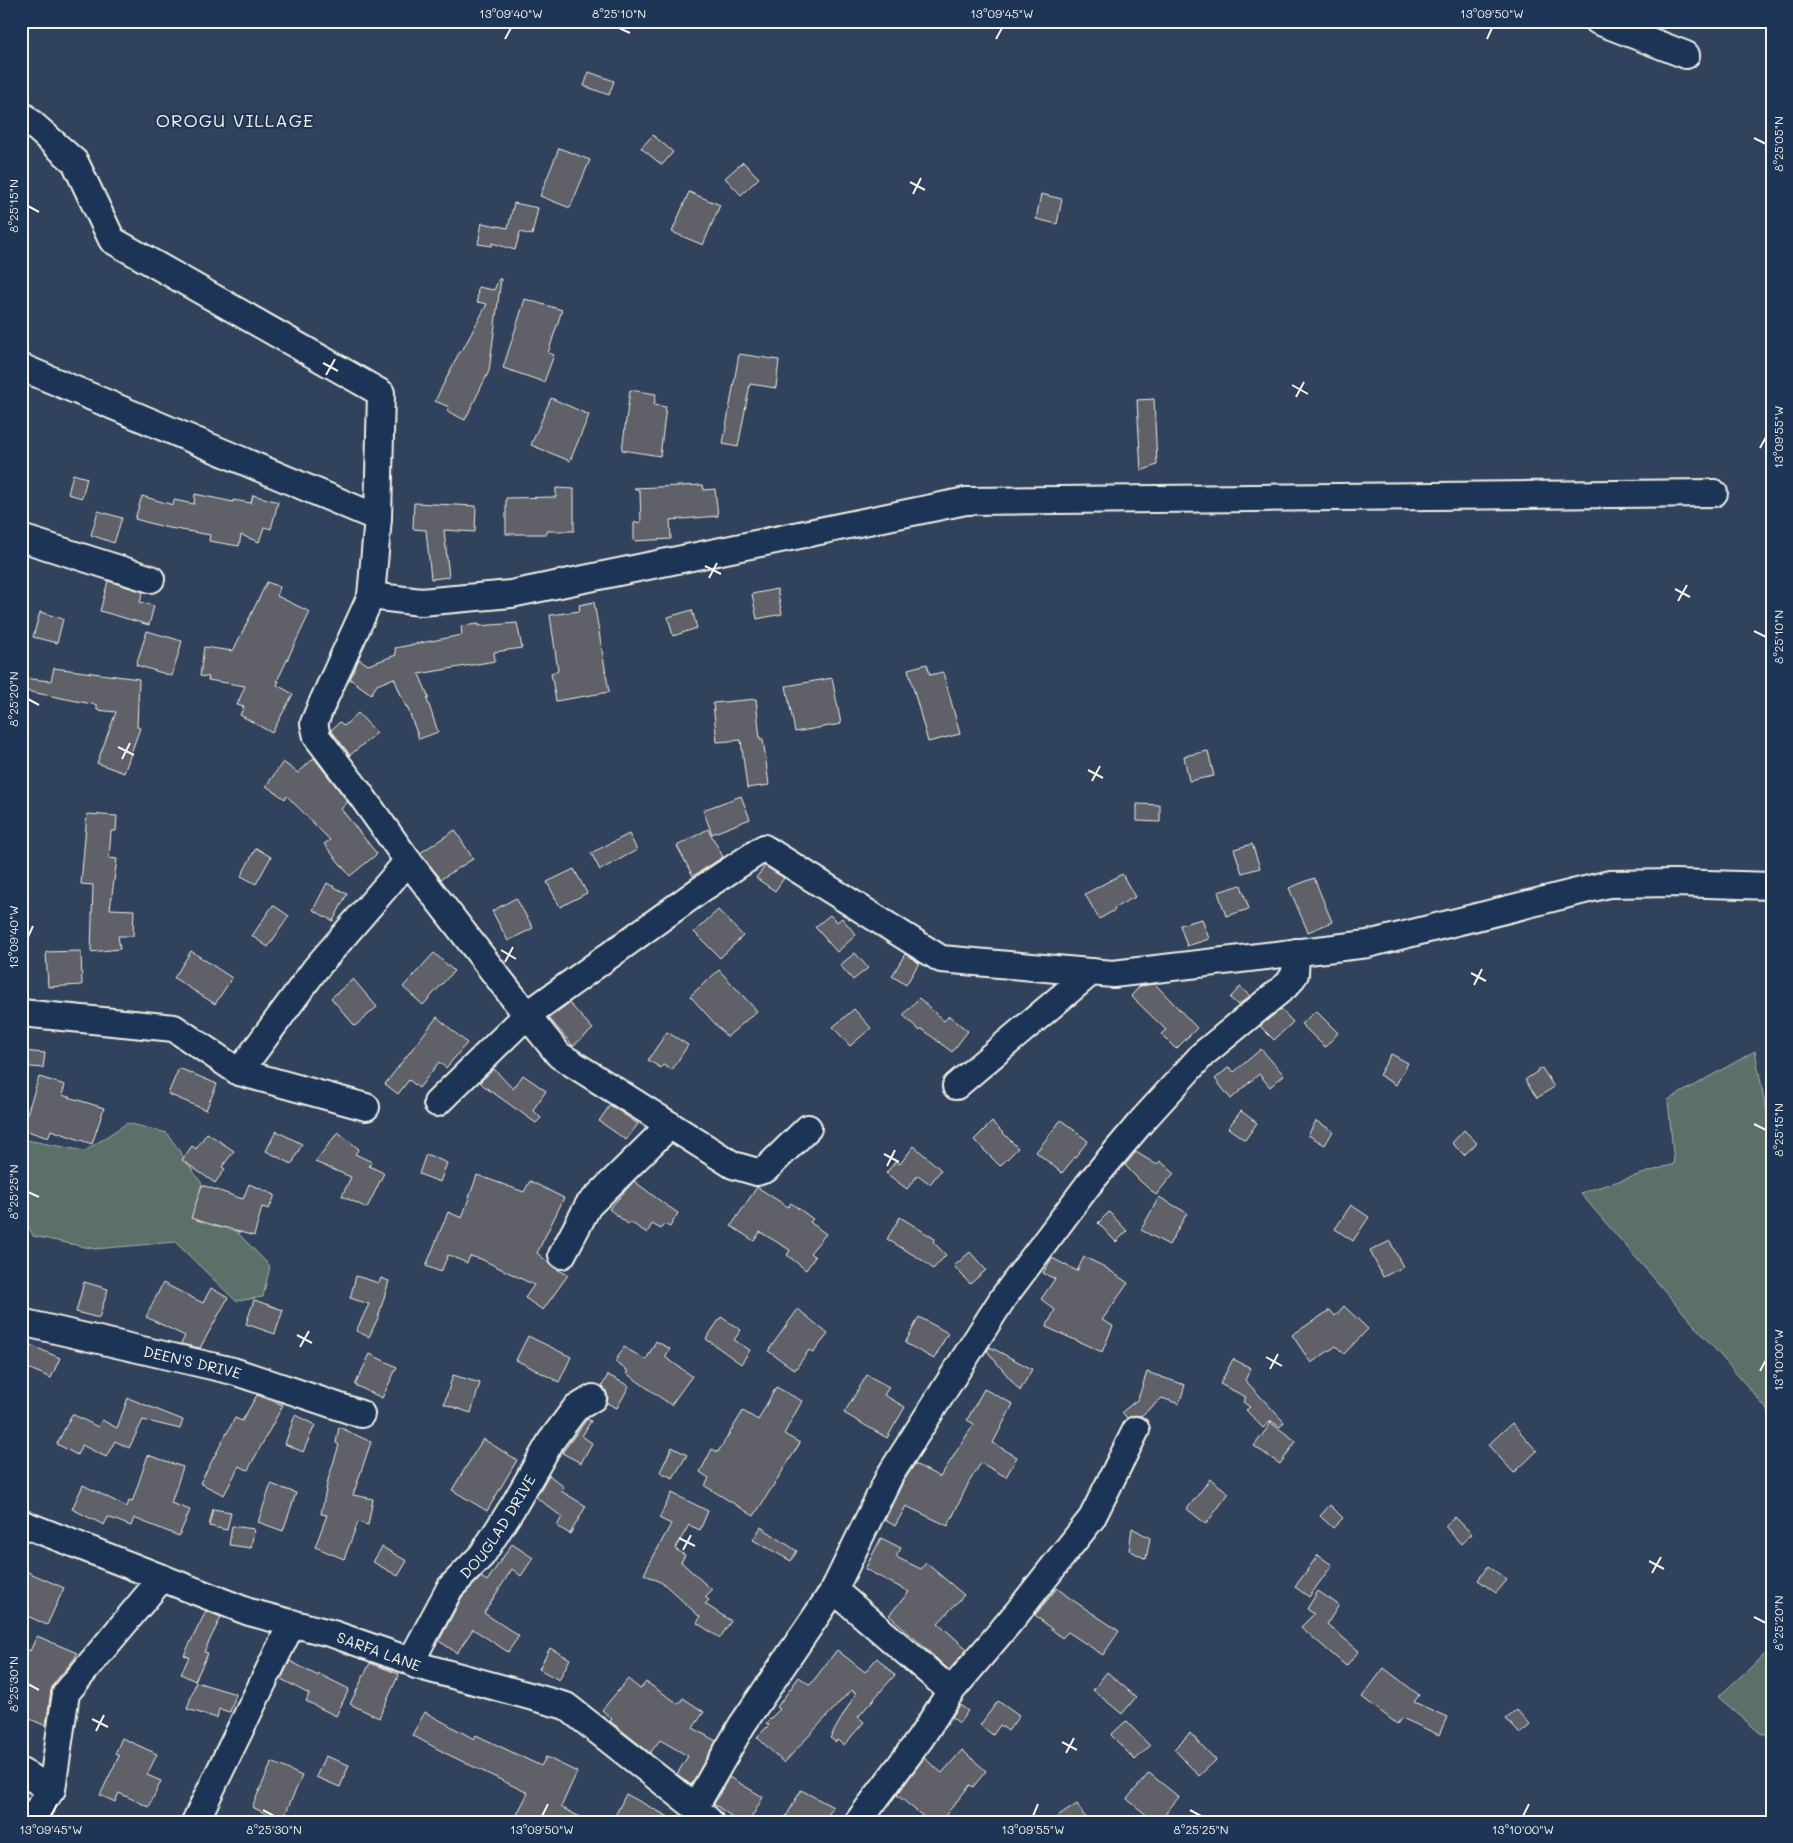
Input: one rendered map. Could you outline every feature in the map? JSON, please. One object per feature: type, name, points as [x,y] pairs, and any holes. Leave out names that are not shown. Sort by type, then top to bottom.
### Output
[{"type":"street","points":[[1598,21],[1686,54]]},
{"type":"street","points":[[21,114],[75,162],[112,240],[381,393],[378,518],[371,596],[314,723],[316,737],[358,791],[408,861],[527,1015],[560,1054],[733,1166],[757,1172],[766,1169],[808,1128]]},
{"type":"street","points":[[21,366],[378,518]]},
{"type":"street","points":[[371,596],[421,602],[511,594],[966,500],[1714,493]]},
{"type":"street","points":[[21,538],[151,579]]},
{"type":"street","points":[[437,1103],[527,1015],[700,890],[764,848],[941,959],[1113,974],[1368,944],[1609,884],[1674,882],[1772,886]]},
{"type":"street","points":[[239,1072],[316,968],[408,861]]},
{"type":"street","points":[[703,1814],[742,1725],[834,1590],[890,1475],[1003,1298],[1088,1185],[1141,1122],[1203,1054],[1288,984],[1295,974],[1296,952]]},
{"type":"street","points":[[956,1086],[1091,972]]},
{"type":"street","points":[[21,1013],[174,1028],[239,1072],[366,1107]]},
{"type":"street","points":[[562,1255],[588,1206],[670,1126]]},
{"type":"street","name":"DEEN'S DRIVE","points":[[21,1322],[233,1371],[361,1414]]},
{"type":"street","name":"DOUGLAD DRIVE","points":[[411,1661],[450,1588],[482,1555],[551,1441],[575,1409],[593,1398]]},
{"type":"street","points":[[858,1822],[920,1739],[951,1691],[1017,1613],[1092,1518],[1136,1430]]},
{"type":"street","name":"SARFA LANE","points":[[21,1523],[249,1612],[333,1634],[411,1661],[416,1665],[566,1706],[703,1814]]},
{"type":"street","points":[[29,1822],[52,1789],[66,1693],[162,1578]]},
{"type":"street","points":[[834,1590],[951,1691]]},
{"type":"street","points":[[196,1822],[292,1623]]},
{"type":"street","points":[[21,1772],[52,1789]]},
{"type":"green space","points":[[1755,1051],[1766,1110],[1772,1109],[1772,1415],[1580,1193],[1674,1164],[1668,1100]]},
{"type":"green space","points":[[127,1123],[167,1133],[231,1226],[270,1266],[263,1297],[236,1301],[175,1242],[95,1249],[33,1236],[21,1210],[21,1147],[26,1140],[85,1151]]},
{"type":"green space","points":[[1772,1648],[1772,1738],[1760,1733],[1718,1697]]},
{"type":"building","points":[[589,72],[614,81],[609,95],[584,86]]},
{"type":"building","points":[[653,135],[673,152],[662,165],[641,148]]},
{"type":"building","points":[[559,148],[590,160],[570,208],[540,196]]},
{"type":"building","points":[[743,162],[759,178],[741,195],[725,178]]},
{"type":"building","points":[[689,192],[720,205],[703,245],[672,232]]},
{"type":"building","points":[[1041,194],[1062,199],[1057,224],[1036,219]]},
{"type":"building","points":[[514,203],[538,208],[532,235],[520,232],[515,250],[492,243],[492,246],[478,244],[482,223],[508,228]]},
{"type":"building","points":[[499,279],[501,279],[489,371],[465,420],[447,411],[449,407],[435,401],[460,351],[462,351],[487,304],[477,302],[478,287],[494,290]]},
{"type":"building","points":[[525,299],[562,310],[548,353],[554,355],[544,382],[503,368]]},
{"type":"building","points":[[739,354],[779,360],[776,388],[750,384],[738,447],[723,444]]},
{"type":"building","points":[[630,390],[656,394],[654,405],[666,407],[660,456],[622,450]]},
{"type":"building","points":[[551,398],[589,415],[570,461],[531,445]]},
{"type":"building","points":[[1154,399],[1157,465],[1141,471],[1137,400]]},
{"type":"building","points":[[73,474],[87,478],[82,498],[68,494]]},
{"type":"building","points":[[703,485],[704,490],[715,489],[718,516],[670,520],[671,539],[634,541],[634,523],[641,522],[640,491],[634,488]]},
{"type":"building","points":[[556,488],[574,489],[574,531],[547,531],[547,534],[506,534],[506,498],[556,497]]},
{"type":"building","points":[[195,494],[233,502],[233,500],[251,503],[253,495],[278,502],[271,529],[264,527],[259,542],[241,535],[239,546],[209,541],[210,535],[164,527],[135,519],[142,496],[173,505],[174,500],[194,504]]},
{"type":"building","points":[[414,503],[476,506],[475,532],[444,530],[449,577],[431,579],[426,530],[413,529]]},
{"type":"building","points":[[98,511],[122,518],[114,543],[91,535]]},
{"type":"building","points":[[108,581],[143,592],[140,602],[154,606],[149,625],[100,611]]},
{"type":"building","points":[[267,582],[280,587],[277,596],[310,612],[277,681],[279,681],[277,685],[293,694],[272,733],[240,715],[244,707],[237,705],[245,686],[208,680],[209,677],[200,676],[204,647],[233,651]]},
{"type":"building","points":[[777,589],[782,614],[757,619],[752,594]]},
{"type":"building","points":[[594,602],[609,692],[556,701],[551,673],[558,671],[550,615],[580,611],[579,605]]},
{"type":"building","points":[[692,610],[697,628],[673,636],[668,617]]},
{"type":"building","points":[[40,612],[63,619],[57,643],[33,637]]},
{"type":"building","points":[[517,623],[522,648],[494,652],[495,661],[419,674],[429,698],[427,699],[438,732],[419,739],[394,678],[377,685],[371,694],[350,679],[359,659],[368,665],[396,655],[395,648],[462,635],[461,626]]},
{"type":"building","points":[[147,631],[182,641],[172,676],[136,665]]},
{"type":"building","points":[[927,664],[930,675],[943,672],[960,734],[928,742],[908,669]]},
{"type":"building","points":[[54,668],[139,679],[137,727],[140,728],[124,773],[97,763],[116,712],[97,710],[97,705],[21,690],[21,678],[51,681]]},
{"type":"building","points":[[832,678],[841,724],[795,732],[786,686]]},
{"type":"building","points":[[756,699],[760,739],[763,739],[769,785],[747,788],[741,740],[717,742],[713,703]]},
{"type":"building","points":[[358,713],[377,733],[350,755],[331,730],[340,722],[344,726]]},
{"type":"building","points":[[1208,751],[1214,776],[1189,781],[1184,756]]},
{"type":"building","points":[[314,758],[348,802],[341,809],[377,854],[350,876],[324,844],[330,840],[287,796],[285,799],[266,786],[283,762],[298,773]]},
{"type":"building","points":[[741,796],[750,819],[712,834],[703,810]]},
{"type":"building","points":[[1137,804],[1160,805],[1160,822],[1137,821]]},
{"type":"building","points":[[87,814],[117,816],[116,831],[111,831],[109,858],[117,859],[110,909],[134,910],[133,936],[118,936],[120,949],[91,952],[93,885],[81,884]]},
{"type":"building","points":[[708,829],[723,857],[693,876],[677,846]]},
{"type":"building","points":[[455,830],[473,859],[441,879],[420,853]]},
{"type":"building","points":[[629,834],[637,850],[600,870],[591,853]]},
{"type":"building","points":[[1252,844],[1260,868],[1242,873],[1234,849]]},
{"type":"building","points":[[256,848],[271,857],[256,884],[241,876]]},
{"type":"building","points":[[765,866],[784,878],[775,891],[756,878]]},
{"type":"building","points":[[574,869],[587,893],[560,907],[547,882]]},
{"type":"building","points":[[1122,874],[1135,897],[1114,908],[1115,910],[1099,919],[1085,894]]},
{"type":"building","points":[[1314,878],[1332,922],[1308,932],[1289,888]]},
{"type":"building","points":[[327,883],[347,894],[333,921],[313,910]]},
{"type":"building","points":[[1241,885],[1249,909],[1226,916],[1218,892]]},
{"type":"building","points":[[516,898],[533,928],[508,941],[492,911]]},
{"type":"building","points":[[273,905],[289,916],[268,947],[252,936]]},
{"type":"building","points":[[718,910],[743,936],[720,958],[694,932]]},
{"type":"building","points":[[830,915],[837,922],[842,918],[856,935],[837,952],[815,927]]},
{"type":"building","points":[[1202,919],[1209,939],[1187,946],[1180,925]]},
{"type":"building","points":[[81,951],[82,985],[48,987],[46,952]]},
{"type":"building","points":[[191,951],[232,978],[215,1004],[174,978]]},
{"type":"building","points":[[434,953],[454,971],[423,1005],[403,987]]},
{"type":"building","points":[[855,953],[868,968],[853,980],[840,965]]},
{"type":"building","points":[[905,954],[919,963],[906,985],[892,976]]},
{"type":"building","points":[[719,970],[757,1011],[727,1037],[690,996]]},
{"type":"building","points":[[353,979],[377,1007],[355,1026],[331,998]]},
{"type":"building","points":[[1155,984],[1197,1028],[1176,1049],[1161,1034],[1166,1030],[1131,996],[1140,986]]},
{"type":"building","points":[[1240,987],[1250,996],[1238,1005],[1230,998]]},
{"type":"building","points":[[919,998],[944,1021],[949,1016],[968,1031],[952,1052],[922,1029],[920,1031],[903,1015]]},
{"type":"building","points":[[569,1003],[593,1029],[573,1046],[549,1018]]},
{"type":"building","points":[[854,1009],[871,1028],[850,1046],[833,1027]]},
{"type":"building","points":[[1281,1009],[1293,1022],[1274,1040],[1260,1026]]},
{"type":"building","points":[[1316,1011],[1338,1033],[1325,1047],[1301,1024]]},
{"type":"building","points":[[437,1017],[467,1043],[446,1068],[439,1062],[419,1088],[409,1080],[398,1094],[385,1084]]},
{"type":"building","points":[[667,1032],[688,1045],[672,1070],[663,1065],[661,1068],[648,1060]]},
{"type":"building","points":[[1261,1049],[1284,1075],[1270,1087],[1259,1074],[1231,1099],[1215,1079],[1229,1067],[1234,1072]]},
{"type":"building","points":[[21,1051],[45,1053],[43,1068],[21,1066]]},
{"type":"building","points":[[1391,1054],[1408,1063],[1396,1085],[1379,1075]]},
{"type":"building","points":[[179,1068],[217,1084],[206,1110],[168,1094]]},
{"type":"building","points":[[1542,1068],[1554,1087],[1537,1098],[1525,1080]]},
{"type":"building","points":[[494,1069],[513,1089],[523,1075],[546,1091],[533,1110],[541,1118],[536,1123],[480,1082]]},
{"type":"building","points":[[39,1077],[65,1085],[62,1095],[104,1108],[92,1144],[51,1130],[48,1138],[22,1129]]},
{"type":"building","points":[[610,1105],[638,1124],[626,1140],[599,1121]]},
{"type":"building","points":[[1241,1111],[1257,1123],[1245,1140],[1228,1128]]},
{"type":"building","points":[[1061,1120],[1088,1141],[1062,1173],[1036,1152]]},
{"type":"building","points":[[1316,1121],[1333,1131],[1325,1145],[1308,1135]]},
{"type":"building","points":[[992,1122],[1018,1148],[1000,1166],[974,1140]]},
{"type":"building","points":[[1464,1130],[1477,1143],[1464,1155],[1452,1143]]},
{"type":"building","points":[[276,1131],[302,1144],[292,1164],[266,1151]]},
{"type":"building","points":[[338,1132],[359,1149],[355,1154],[372,1162],[369,1166],[384,1173],[367,1208],[342,1196],[351,1177],[315,1162]]},
{"type":"building","points":[[207,1133],[234,1151],[222,1167],[225,1169],[215,1183],[182,1160],[192,1146],[196,1149]]},
{"type":"building","points":[[914,1146],[941,1170],[930,1184],[918,1175],[907,1189],[886,1173],[896,1161],[900,1164]]},
{"type":"building","points":[[1136,1152],[1157,1165],[1160,1161],[1174,1173],[1156,1195],[1125,1165]]},
{"type":"building","points":[[426,1154],[447,1163],[440,1182],[419,1174]]},
{"type":"building","points":[[477,1175],[524,1192],[530,1181],[564,1198],[537,1253],[555,1268],[568,1275],[543,1310],[525,1298],[534,1285],[481,1259],[470,1256],[467,1263],[448,1255],[441,1272],[426,1266],[448,1212],[462,1218]]},
{"type":"building","points":[[634,1181],[678,1213],[670,1227],[664,1224],[661,1229],[652,1224],[647,1233],[630,1222],[628,1224],[609,1209]]},
{"type":"building","points":[[249,1184],[275,1195],[269,1209],[262,1207],[254,1236],[191,1218],[202,1185],[243,1199]]},
{"type":"building","points":[[757,1187],[788,1207],[791,1203],[813,1219],[810,1222],[826,1234],[810,1253],[815,1257],[806,1270],[787,1255],[790,1250],[760,1232],[754,1241],[731,1226]]},
{"type":"building","points":[[1159,1197],[1187,1213],[1169,1245],[1141,1230]]},
{"type":"building","points":[[1351,1205],[1369,1217],[1353,1241],[1335,1229]]},
{"type":"building","points":[[1109,1212],[1127,1231],[1116,1242],[1098,1223]]},
{"type":"building","points":[[900,1217],[935,1239],[933,1242],[946,1255],[933,1269],[887,1239]]},
{"type":"building","points":[[1390,1241],[1403,1267],[1383,1277],[1370,1251]]},
{"type":"building","points":[[970,1252],[986,1270],[970,1284],[954,1266]]},
{"type":"building","points":[[1084,1257],[1103,1266],[1128,1283],[1102,1320],[1113,1326],[1102,1352],[1046,1327],[1055,1310],[1041,1299],[1055,1279],[1043,1273],[1052,1258],[1077,1271]]},
{"type":"building","points":[[356,1276],[379,1283],[381,1278],[389,1281],[378,1318],[369,1337],[356,1331],[369,1304],[350,1298]]},
{"type":"building","points":[[84,1282],[108,1289],[99,1318],[76,1312]]},
{"type":"building","points":[[163,1283],[203,1303],[211,1288],[228,1298],[200,1348],[181,1344],[185,1336],[146,1317]]},
{"type":"building","points":[[254,1300],[283,1310],[275,1334],[246,1324]]},
{"type":"building","points":[[1344,1306],[1368,1329],[1344,1354],[1336,1346],[1311,1363],[1292,1335],[1330,1310],[1335,1316]]},
{"type":"building","points":[[798,1309],[828,1334],[813,1353],[809,1350],[795,1370],[768,1351]]},
{"type":"building","points":[[721,1317],[741,1330],[734,1340],[750,1350],[741,1364],[706,1339]]},
{"type":"building","points":[[919,1317],[948,1333],[934,1359],[905,1343]]},
{"type":"building","points":[[528,1336],[571,1357],[559,1382],[516,1360]]},
{"type":"building","points":[[656,1341],[670,1349],[665,1357],[692,1376],[671,1405],[626,1373],[628,1371],[615,1362],[624,1347],[646,1360]]},
{"type":"building","points":[[28,1344],[60,1358],[51,1378],[21,1365],[21,1359]]},
{"type":"building","points":[[990,1347],[1032,1369],[1020,1391],[987,1351]]},
{"type":"building","points":[[370,1354],[397,1367],[382,1398],[355,1385]]},
{"type":"building","points":[[1233,1359],[1251,1368],[1245,1380],[1284,1422],[1280,1427],[1271,1421],[1263,1428],[1246,1410],[1250,1407],[1243,1402],[1246,1397],[1220,1384]]},
{"type":"building","points":[[1147,1372],[1185,1385],[1179,1404],[1162,1398],[1141,1416],[1135,1415],[1127,1418],[1122,1412],[1138,1399]]},
{"type":"building","points":[[453,1375],[480,1383],[471,1413],[444,1404]]},
{"type":"building","points":[[608,1375],[629,1386],[617,1408],[607,1403],[608,1397],[602,1386]]},
{"type":"building","points":[[867,1375],[889,1387],[884,1395],[905,1407],[887,1438],[844,1413]]},
{"type":"building","points":[[776,1387],[802,1401],[784,1434],[800,1443],[754,1516],[705,1486],[709,1478],[700,1472],[712,1449],[718,1452],[743,1411],[758,1420]]},
{"type":"building","points":[[984,1389],[1013,1404],[993,1443],[1017,1457],[1006,1477],[981,1463],[969,1482],[948,1526],[906,1506],[895,1526],[885,1520],[903,1482],[915,1464],[940,1477],[974,1424],[967,1420]]},
{"type":"building","points":[[257,1395],[283,1405],[248,1470],[239,1466],[224,1495],[200,1483],[235,1418],[242,1421]]},
{"type":"building","points":[[128,1398],[183,1420],[180,1429],[143,1420],[129,1448],[115,1441],[106,1457],[82,1445],[77,1455],[57,1444],[72,1414],[98,1427],[102,1420],[117,1428]]},
{"type":"building","points":[[295,1415],[315,1425],[303,1452],[285,1444]]},
{"type":"building","points":[[587,1419],[591,1421],[582,1436],[592,1443],[581,1463],[562,1453]]},
{"type":"building","points":[[1271,1423],[1296,1441],[1280,1464],[1254,1446]]},
{"type":"building","points":[[1512,1423],[1537,1451],[1514,1473],[1488,1445]]},
{"type":"building","points":[[339,1427],[371,1442],[353,1495],[373,1499],[368,1525],[358,1522],[344,1559],[315,1547],[327,1515],[321,1514],[328,1480],[339,1445],[336,1443]]},
{"type":"building","points":[[483,1439],[517,1460],[487,1511],[452,1490]]},
{"type":"building","points":[[672,1447],[687,1455],[673,1478],[660,1472]]},
{"type":"building","points":[[148,1455],[183,1467],[171,1503],[190,1510],[179,1536],[134,1518],[131,1526],[108,1517],[104,1525],[72,1509],[83,1485],[127,1507],[129,1501],[132,1502]]},
{"type":"building","points":[[549,1475],[564,1487],[561,1491],[586,1506],[570,1534],[557,1526],[562,1517],[536,1497]]},
{"type":"building","points":[[1210,1479],[1229,1493],[1206,1524],[1187,1509]]},
{"type":"building","points":[[271,1484],[296,1493],[283,1531],[258,1522]]},
{"type":"building","points":[[672,1493],[708,1511],[700,1530],[689,1525],[675,1549],[685,1555],[681,1562],[712,1590],[705,1597],[709,1600],[705,1604],[731,1621],[720,1638],[697,1623],[700,1617],[664,1584],[644,1574],[671,1524],[659,1518]]},
{"type":"building","points":[[1330,1505],[1343,1518],[1333,1528],[1320,1516]]},
{"type":"building","points":[[213,1509],[231,1512],[227,1530],[209,1526]]},
{"type":"building","points":[[1455,1517],[1472,1534],[1461,1544],[1445,1526]]},
{"type":"building","points":[[232,1526],[254,1529],[251,1548],[229,1545]]},
{"type":"building","points":[[761,1527],[797,1551],[791,1561],[753,1540]]},
{"type":"building","points":[[1132,1528],[1150,1538],[1146,1559],[1129,1550]]},
{"type":"building","points":[[881,1538],[901,1548],[896,1557],[921,1569],[926,1563],[964,1595],[938,1623],[967,1649],[949,1670],[889,1615],[909,1592],[865,1569]]},
{"type":"building","points":[[512,1544],[533,1558],[521,1576],[512,1569],[484,1613],[519,1636],[508,1652],[473,1629],[457,1653],[439,1641],[462,1597],[481,1577],[487,1581]]},
{"type":"building","points":[[382,1547],[407,1561],[398,1576],[373,1562]]},
{"type":"building","points":[[1318,1555],[1332,1565],[1309,1597],[1295,1587]]},
{"type":"building","points":[[1488,1566],[1507,1580],[1496,1593],[1478,1580]]},
{"type":"building","points":[[21,1569],[64,1588],[47,1625],[21,1613]]},
{"type":"building","points":[[1057,1588],[1119,1631],[1103,1655],[1068,1632],[1062,1638],[1035,1615]]},
{"type":"building","points":[[1318,1591],[1339,1605],[1327,1624],[1359,1651],[1346,1666],[1301,1627],[1314,1614],[1307,1609]]},
{"type":"building","points":[[206,1611],[221,1617],[204,1652],[208,1653],[195,1681],[181,1674],[189,1657],[184,1655]]},
{"type":"building","points":[[37,1636],[77,1653],[54,1683],[51,1690],[46,1726],[21,1715],[21,1647],[30,1651]]},
{"type":"building","points":[[550,1648],[570,1659],[559,1680],[539,1669]]},
{"type":"building","points":[[837,1650],[865,1672],[877,1658],[895,1675],[858,1717],[864,1722],[844,1745],[830,1738],[856,1693],[851,1690],[784,1763],[757,1737],[769,1725],[766,1723],[780,1709],[777,1707],[799,1677],[810,1685]]},
{"type":"building","points":[[290,1661],[318,1676],[319,1674],[349,1689],[336,1716],[306,1701],[309,1694],[281,1679]]},
{"type":"building","points":[[370,1663],[399,1674],[379,1718],[350,1704]]},
{"type":"building","points":[[1384,1668],[1419,1695],[1414,1702],[1447,1717],[1439,1735],[1402,1718],[1397,1724],[1362,1697]]},
{"type":"building","points":[[1107,1672],[1136,1697],[1122,1714],[1093,1690]]},
{"type":"building","points":[[628,1679],[640,1689],[646,1682],[679,1704],[683,1698],[704,1712],[693,1728],[716,1741],[691,1785],[677,1774],[688,1756],[660,1740],[650,1753],[610,1721],[612,1719],[602,1710]]},
{"type":"building","points":[[196,1682],[236,1694],[230,1712],[219,1709],[217,1718],[187,1709]]},
{"type":"building","points":[[998,1701],[1019,1716],[1008,1731],[1000,1725],[993,1735],[980,1725]]},
{"type":"building","points":[[960,1705],[968,1711],[959,1723],[952,1717]]},
{"type":"building","points":[[1517,1710],[1530,1725],[1520,1734],[1506,1719]]},
{"type":"building","points":[[425,1712],[474,1739],[476,1735],[541,1766],[546,1757],[577,1772],[561,1807],[589,1822],[513,1822],[528,1793],[412,1735]]},
{"type":"building","points":[[1126,1721],[1150,1746],[1135,1760],[1111,1735]]},
{"type":"building","points":[[1190,1733],[1216,1760],[1199,1776],[1174,1749]]},
{"type":"building","points":[[122,1738],[157,1754],[147,1775],[161,1781],[149,1807],[119,1793],[115,1802],[100,1795],[119,1756],[115,1754]]},
{"type":"building","points":[[962,1750],[986,1771],[973,1787],[970,1785],[940,1822],[930,1822],[897,1795],[924,1758],[942,1773]]},
{"type":"building","points":[[325,1756],[349,1765],[340,1787],[316,1777]]},
{"type":"building","points":[[272,1762],[302,1776],[282,1821],[252,1807]]},
{"type":"building","points":[[1149,1773],[1179,1797],[1158,1822],[1155,1822],[1127,1799]]},
{"type":"building","points":[[729,1777],[763,1797],[749,1822],[727,1822],[731,1816],[714,1804]]},
{"type":"building","points":[[801,1790],[833,1807],[824,1822],[783,1822]]},
{"type":"building","points":[[626,1794],[678,1822],[612,1822]]},
{"type":"building","points":[[1077,1804],[1088,1822],[1050,1822]]},
{"type":"district","name":"OROGU VILLAGE","points":[[235,120]]}]
